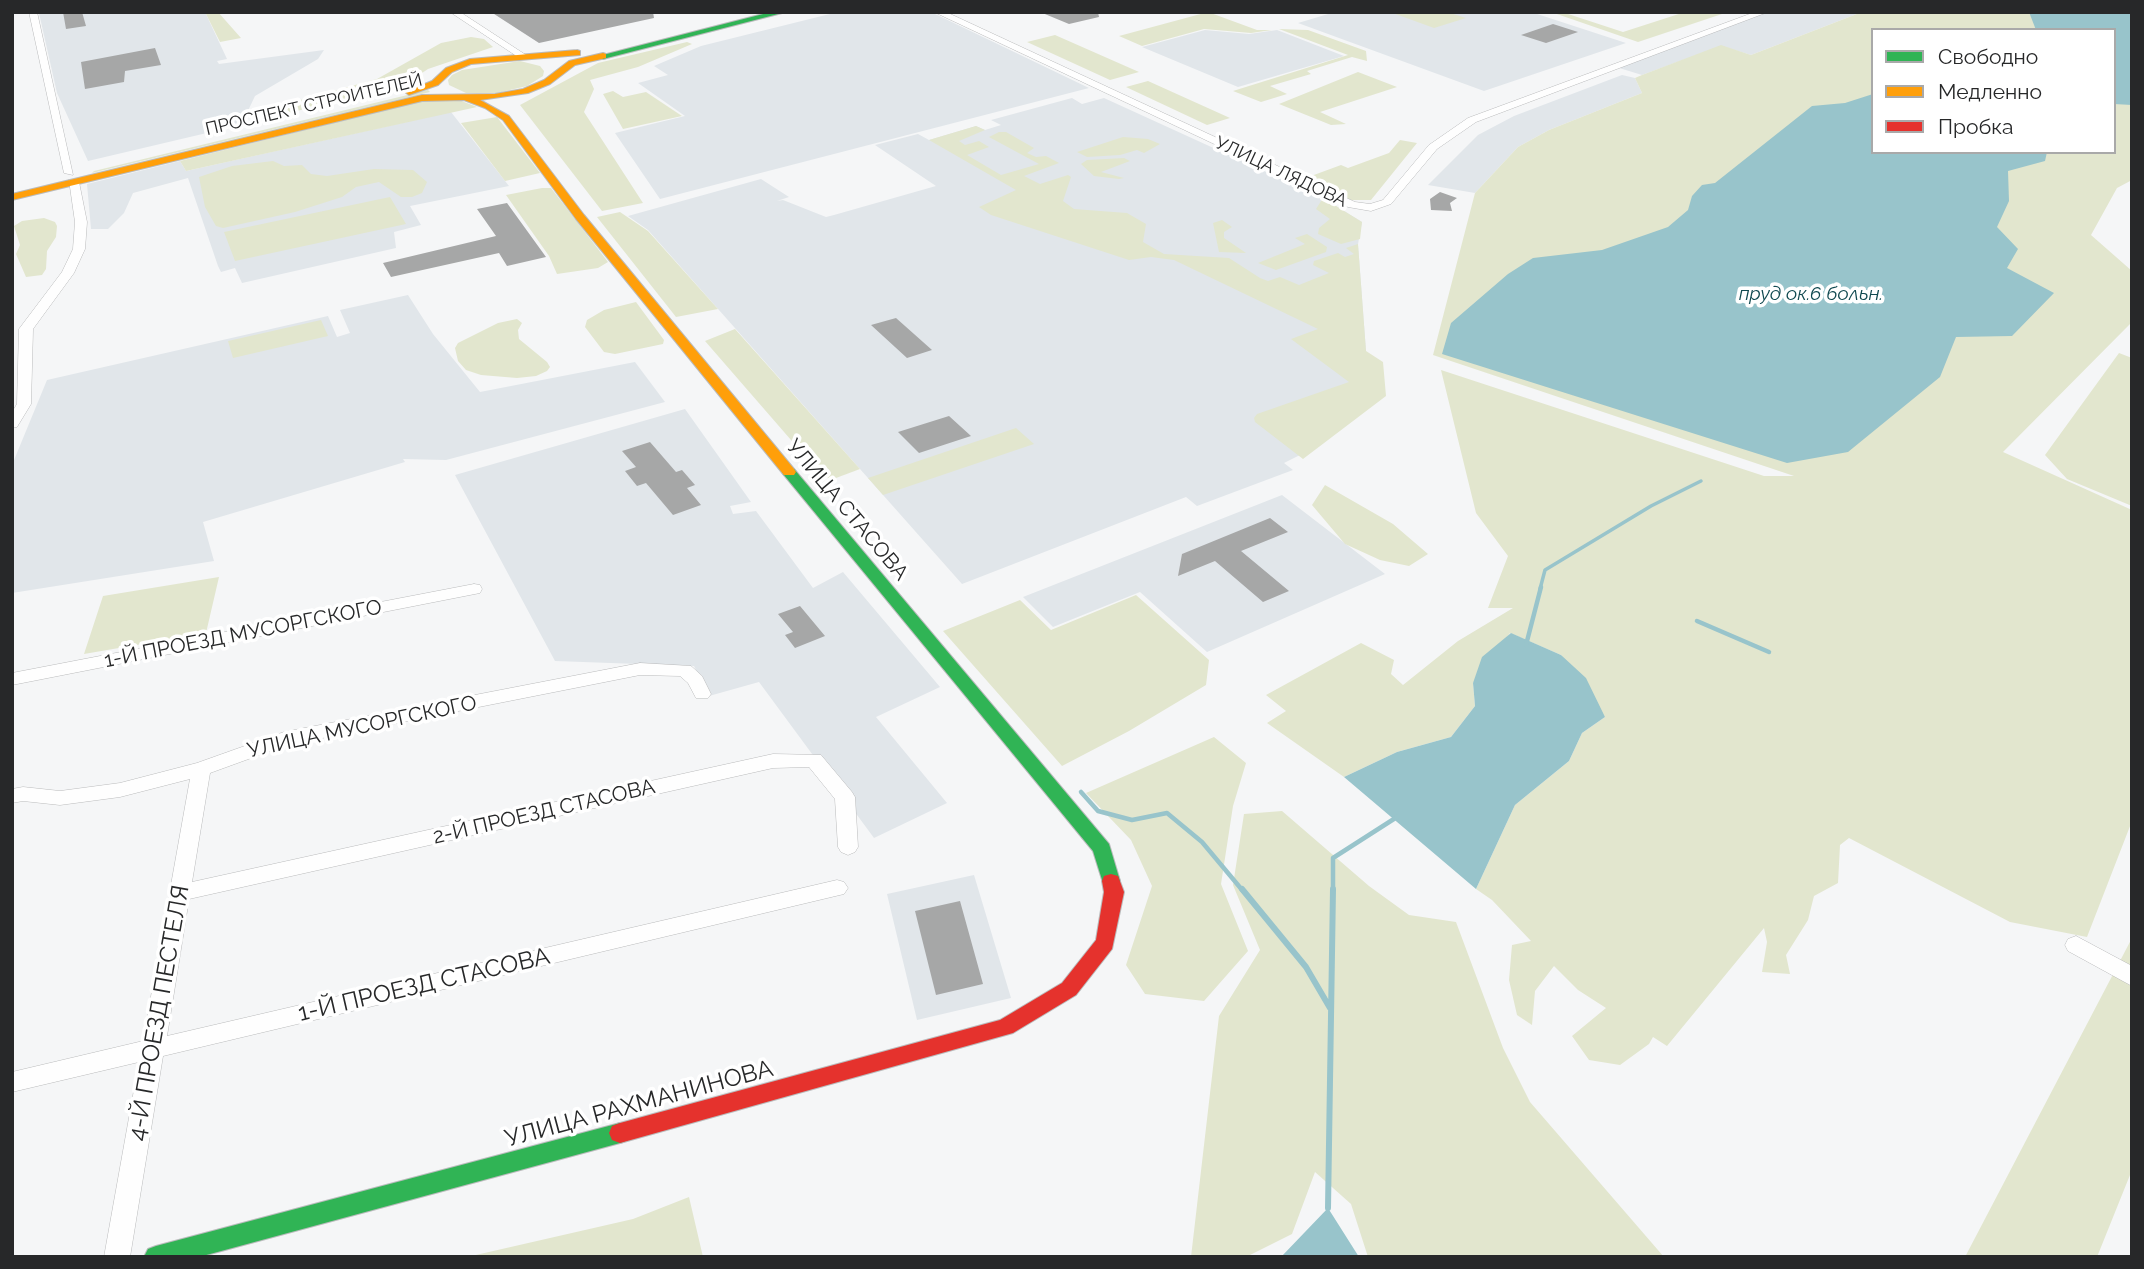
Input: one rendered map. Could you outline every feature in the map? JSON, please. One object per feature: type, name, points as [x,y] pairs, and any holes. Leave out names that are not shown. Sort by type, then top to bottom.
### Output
[{"type":"main road","name":"ПРОСПЕКТ СТРОИТЕЛЕЙ","points":[[12,197],[71,177],[414,91],[435,83],[441,74],[458,66],[499,52],[529,58],[570,55],[749,12]]},
{"type":"main road","name":"ПРОСПЕКТ СТРОИТЕЛЕЙ","points":[[12,187],[71,177],[422,97],[495,97],[526,91],[547,82],[555,73],[582,60],[782,12]]},
{"type":"main road","points":[[529,58],[551,64],[555,73]]},
{"type":"main road","name":"УЛИЦА СТАСОВА","points":[[435,83],[440,90],[488,106],[506,118],[580,217],[709,376],[1102,849],[1114,892],[1105,943]]},
{"type":"main road","points":[[506,118],[506,103],[526,91]]},
{"type":"main road","name":"УЛИЦА РАХМАНИНОВА","points":[[156,1257],[1006,1027],[1069,989],[1105,943]]},
{"type":"street","points":[[12,424],[24,404],[26,329],[68,273],[79,249],[81,222],[33,12]]},
{"type":"street","points":[[454,12],[499,52]]},
{"type":"street","name":"УЛИЦА ЛЯДОВА","points":[[939,12],[1352,205],[1371,208],[1387,202],[1433,146],[1472,120],[1764,12]]},
{"type":"street","name":"1-Й ПРОЕЗД МУСОРГСКОГО","points":[[12,679],[474,589]]},
{"type":"street","name":"УЛИЦА МУСОРГСКОГО","points":[[12,796],[23,794],[60,798],[93,795],[201,769],[284,739],[640,669],[685,670],[696,680],[702,694]]},
{"type":"street","name":"2-Й ПРОЕЗД СТАСОВА","points":[[180,893],[773,761],[814,760],[845,797],[848,847]]},
{"type":"street","name":"4-Й ПРОЕЗД ПЕСТЕЛЯ","points":[[117,1257],[201,769]]},
{"type":"street","name":"1-Й ПРОЕЗД СТАСОВА","points":[[12,1082],[836,888]]},
{"type":"street","points":[[2076,945],[2132,977]]},
{"type":"shaded area","points":[[205,12],[227,59],[217,61],[219,64],[324,50],[318,59],[255,96],[245,117],[245,124],[88,161],[57,93],[39,13]]},
{"type":"shaded area","points":[[838,12],[931,12],[1089,88],[660,199],[615,133],[685,116],[638,83],[668,75],[654,66],[701,46]]},
{"type":"shaded area","points":[[1335,12],[1531,12],[1626,43],[1484,91],[1298,23]]},
{"type":"shaded area","points":[[1768,12],[1862,12],[1751,55],[1721,46],[1642,75],[1616,67]]},
{"type":"shaded area","points":[[1205,30],[1249,34],[1277,30],[1344,56],[1238,87],[1142,47]]},
{"type":"shaded area","points":[[1622,75],[1635,78],[1642,93],[1549,130],[1518,147],[1475,193],[1428,185],[1478,135],[1514,116]]},
{"type":"shaded area","points":[[1072,98],[1082,104],[1104,98],[1323,198],[1362,222],[1358,244],[1366,351],[1378,393],[1304,453],[1284,463],[1293,470],[1197,506],[1186,497],[962,584],[648,230],[628,216],[761,179],[789,197],[777,201],[783,200],[826,217],[834,215],[936,186],[875,145],[918,134],[929,140],[976,126],[985,130],[1001,125],[991,120]]},
{"type":"shaded area","points":[[451,112],[509,186],[410,206],[421,225],[394,232],[396,248],[242,283],[235,268],[221,272],[188,178],[133,193],[124,213],[108,229],[91,229],[87,184],[180,161],[186,171]]},
{"type":"shaded area","points":[[408,295],[433,334],[480,392],[635,362],[665,402],[446,460],[403,459],[405,462],[203,522],[214,561],[12,593],[12,465],[47,380],[328,316],[337,337],[350,333],[340,310]]},
{"type":"shaded area","points":[[685,409],[751,502],[730,506],[733,514],[756,511],[813,588],[843,572],[940,687],[876,717],[947,803],[874,838],[759,682],[709,696],[694,666],[555,661],[455,475]]},
{"type":"shaded area","points":[[1282,495],[1385,574],[1207,652],[1140,592],[1053,627],[1023,597]]},
{"type":"shaded area","points":[[974,875],[1011,998],[917,1020],[887,894]]},
{"type":"green space","points":[[205,12],[218,12],[241,38],[220,42]]},
{"type":"green space","points":[[1208,12],[1257,30],[1272,30],[1251,33],[1204,29],[1142,46],[1119,36]]},
{"type":"green space","points":[[1390,12],[1447,12],[1466,18],[1434,28]]},
{"type":"green space","points":[[1551,12],[1562,12],[1623,32],[1685,12],[1728,12],[1638,42]]},
{"type":"green space","points":[[1862,12],[2132,12],[2132,180],[2117,188],[2091,235],[2132,271],[2132,322],[2003,452],[2132,510],[2132,821],[2087,937],[2010,922],[1849,838],[1840,845],[1838,883],[1814,896],[1808,920],[1786,955],[1790,974],[1762,972],[1767,942],[1764,928],[1667,1046],[1653,1037],[1649,1044],[1620,1065],[1589,1060],[1572,1036],[1606,1008],[1578,990],[1554,966],[1535,991],[1532,1025],[1517,1015],[1509,980],[1512,945],[1531,941],[1492,900],[1476,889],[1515,805],[1569,761],[1582,733],[1605,717],[1561,655],[1510,633],[1473,683],[1475,706],[1451,737],[1397,752],[1344,777],[1267,723],[1286,711],[1266,695],[1361,643],[1394,660],[1391,674],[1403,685],[1458,641],[1513,608],[1488,608],[1508,556],[1476,513],[1441,370],[1764,476],[1794,476],[1433,355],[1475,193],[1518,147],[1549,130],[1642,93],[1635,78],[1721,45],[1751,55]]},
{"type":"green space","points":[[1279,29],[1308,30],[1366,51],[1367,61],[1352,57],[1307,71],[1311,74],[1270,86],[1287,94],[1261,102],[1233,91],[1348,55]]},
{"type":"green space","points":[[1055,35],[1139,72],[1110,80],[1027,42]]},
{"type":"green space","points":[[471,37],[484,39],[493,47],[428,69],[407,83],[289,113],[282,105],[377,79],[441,43]]},
{"type":"green space","points":[[687,42],[692,44],[638,67],[590,80],[594,89],[584,112],[643,203],[602,211],[520,105],[598,63]]},
{"type":"green space","points":[[520,61],[540,66],[544,71],[543,76],[527,86],[497,93],[466,93],[449,85],[448,80],[452,75],[462,70]]},
{"type":"green space","points":[[1358,72],[1397,87],[1320,112],[1346,124],[1331,125],[1279,104]]},
{"type":"green space","points":[[1148,81],[1230,118],[1207,125],[1126,87]]},
{"type":"green space","points":[[428,90],[430,92],[92,173],[94,171]]},
{"type":"green space","points":[[613,91],[623,97],[646,92],[682,116],[623,129],[603,94]]},
{"type":"green space","points":[[430,99],[459,100],[477,107],[186,171],[180,161]]},
{"type":"green space","points":[[497,117],[540,173],[505,181],[461,123]]},
{"type":"green space","points":[[976,126],[985,130],[959,141],[965,145],[979,141],[989,147],[967,155],[1001,175],[1039,164],[989,137],[1006,132],[1034,148],[1027,153],[1036,157],[1046,156],[1059,163],[1024,176],[1040,184],[1068,175],[1071,177],[1063,201],[1074,209],[1127,213],[1146,224],[1143,242],[1164,254],[1229,258],[1260,278],[1268,281],[1280,277],[1299,285],[1329,273],[1313,265],[1314,261],[1338,253],[1345,257],[1354,254],[1346,248],[1358,244],[1366,351],[1383,362],[1386,396],[1303,459],[1255,422],[1254,418],[1257,414],[1349,382],[1291,339],[1318,329],[1174,260],[1151,257],[1129,260],[991,215],[979,207],[1016,190],[929,140]]},
{"type":"green space","points":[[1123,137],[1148,139],[1160,144],[1144,153],[1137,150],[1120,155],[1087,157],[1077,152]]},
{"type":"green space","points":[[1400,140],[1417,143],[1371,200],[1351,200],[1303,179],[1341,165],[1348,168],[1389,153]]},
{"type":"green space","points":[[1124,158],[1130,161],[1101,172],[1124,178],[1119,179],[1094,176],[1081,164],[1087,160]]},
{"type":"green space","points":[[273,161],[284,166],[302,165],[311,174],[327,176],[374,169],[413,170],[427,182],[422,193],[412,197],[401,197],[379,182],[356,187],[342,197],[295,212],[223,228],[216,226],[205,207],[199,177],[232,166]]},
{"type":"green space","points":[[551,188],[608,262],[598,268],[557,274],[549,256],[506,195]]},
{"type":"green space","points":[[390,197],[406,224],[235,261],[224,232]]},
{"type":"green space","points":[[1323,198],[1362,222],[1360,239],[1341,244],[1318,234],[1319,228],[1330,219],[1316,209]]},
{"type":"green space","points":[[620,212],[648,231],[718,309],[676,317],[597,217]]},
{"type":"green space","points":[[44,218],[55,222],[56,237],[47,251],[46,269],[42,275],[26,277],[16,254],[20,245],[14,226],[22,221]]},
{"type":"green space","points":[[1222,220],[1232,227],[1224,232],[1224,238],[1246,253],[1219,252],[1213,223]]},
{"type":"green space","points":[[1307,234],[1327,247],[1326,252],[1276,270],[1258,263],[1305,244],[1295,238]]},
{"type":"green space","points":[[636,302],[664,340],[663,344],[615,354],[604,352],[585,327],[587,320],[604,310]]},
{"type":"green space","points":[[517,319],[522,323],[518,330],[519,339],[547,362],[550,367],[547,371],[536,376],[517,378],[481,375],[466,370],[458,361],[455,348],[458,343],[498,323]]},
{"type":"green space","points":[[321,320],[328,336],[233,358],[228,341]]},
{"type":"green space","points":[[735,329],[860,469],[836,478],[824,478],[705,341]]},
{"type":"green space","points":[[2119,353],[2132,358],[2132,506],[2067,479],[2045,455]]},
{"type":"green space","points":[[1016,428],[1034,444],[883,495],[868,478]]},
{"type":"green space","points":[[1325,485],[1393,524],[1428,554],[1409,566],[1380,560],[1345,544],[1312,505]]},
{"type":"green space","points":[[219,577],[206,633],[84,654],[103,596]]},
{"type":"green space","points":[[1136,595],[1209,660],[1206,685],[1129,731],[1062,766],[943,631],[1020,600],[1051,630]]},
{"type":"green space","points":[[1214,737],[1246,763],[1233,806],[1221,884],[1248,951],[1204,1001],[1145,994],[1126,965],[1152,886],[1131,840],[1086,793]]},
{"type":"green space","points":[[1282,811],[1369,886],[1409,915],[1456,922],[1503,1048],[1530,1102],[1664,1257],[1368,1257],[1351,1204],[1315,1172],[1292,1234],[1246,1257],[1191,1257],[1219,1016],[1260,950],[1233,885],[1244,814]]},
{"type":"green space","points":[[2132,938],[2132,1170],[2097,1257],[1965,1257]]},
{"type":"green space","points":[[689,1197],[703,1257],[467,1257],[633,1219]]},
{"type":"water","points":[[2029,12],[2132,12],[2132,105],[2116,104],[2116,28],[2035,28]]},
{"type":"water","name":"пруд ок.6 больн.","points":[[1871,95],[1871,154],[2047,154],[2045,161],[2008,171],[2009,201],[1997,227],[2018,249],[2007,268],[2054,293],[2012,336],[1956,337],[1940,377],[1848,452],[1787,463],[1442,354],[1451,323],[1508,274],[1533,258],[1602,250],[1668,227],[1688,210],[1692,196],[1702,185],[1715,183],[1812,106],[1845,103]]},
{"type":"water","points":[[1511,633],[1561,655],[1586,678],[1605,717],[1582,733],[1569,761],[1515,805],[1476,889],[1344,777],[1397,752],[1451,737],[1475,706],[1473,683],[1482,657]]},
{"type":"water","points":[[1328,1208],[1359,1257],[1281,1257]]},
{"type":"building","points":[[63,12],[82,12],[86,26],[66,29]]},
{"type":"building","points":[[491,12],[653,12],[654,18],[539,43]]},
{"type":"building","points":[[1040,12],[1098,12],[1099,17],[1069,24]]},
{"type":"building","points":[[1553,24],[1578,32],[1546,43],[1521,35]]},
{"type":"building","points":[[155,48],[161,65],[125,71],[124,82],[85,89],[81,62]]},
{"type":"building","points":[[1440,192],[1457,198],[1450,203],[1452,211],[1431,210],[1430,199]]},
{"type":"building","points":[[507,203],[546,257],[507,266],[499,253],[391,277],[383,263],[496,236],[477,209]]},
{"type":"building","points":[[896,318],[932,350],[907,358],[871,325]]},
{"type":"building","points":[[949,416],[971,436],[919,453],[898,432]]},
{"type":"building","points":[[650,442],[676,472],[682,470],[695,485],[687,488],[701,505],[673,515],[646,483],[637,486],[625,471],[636,467],[622,451]]},
{"type":"building","points":[[1270,518],[1288,532],[1241,551],[1289,591],[1263,602],[1215,561],[1178,576],[1182,554]]},
{"type":"building","points":[[800,606],[825,636],[795,648],[785,635],[793,632],[778,614]]},
{"type":"building","points":[[960,901],[983,984],[936,995],[915,911]]},
{"type":"waterway","points":[[1540,589],[1545,570],[1651,506],[1701,481]]},
{"type":"waterway","points":[[1526,645],[1541,587]]},
{"type":"waterway","points":[[1697,621],[1769,652]]},
{"type":"waterway","points":[[1081,792],[1098,811],[1132,820],[1167,813],[1202,842],[1243,891]]},
{"type":"waterway","points":[[1333,889],[1333,858],[1397,817]]},
{"type":"waterway","points":[[1242,889],[1306,967],[1330,1008]]},
{"type":"waterway","points":[[1328,1208],[1333,889]]},
{"type":"traffic: fast","points":[[603,56],[782,12]]},
{"type":"traffic: fast","points":[[789,472],[1102,849],[1111,881]]},
{"type":"traffic: fast","points":[[156,1257],[620,1133]]},
{"type":"traffic: slow","points":[[409,92],[435,83],[449,70],[470,62],[577,53]]},
{"type":"traffic: slow","points":[[12,197],[422,98],[495,97],[525,91],[547,82],[572,63],[603,56]]},
{"type":"traffic: slow","points":[[464,97],[488,106],[506,118],[580,217],[789,472]]},
{"type":"traffic: jam","points":[[620,1133],[1006,1027],[1069,989],[1105,943],[1114,892],[1111,881]]}]
